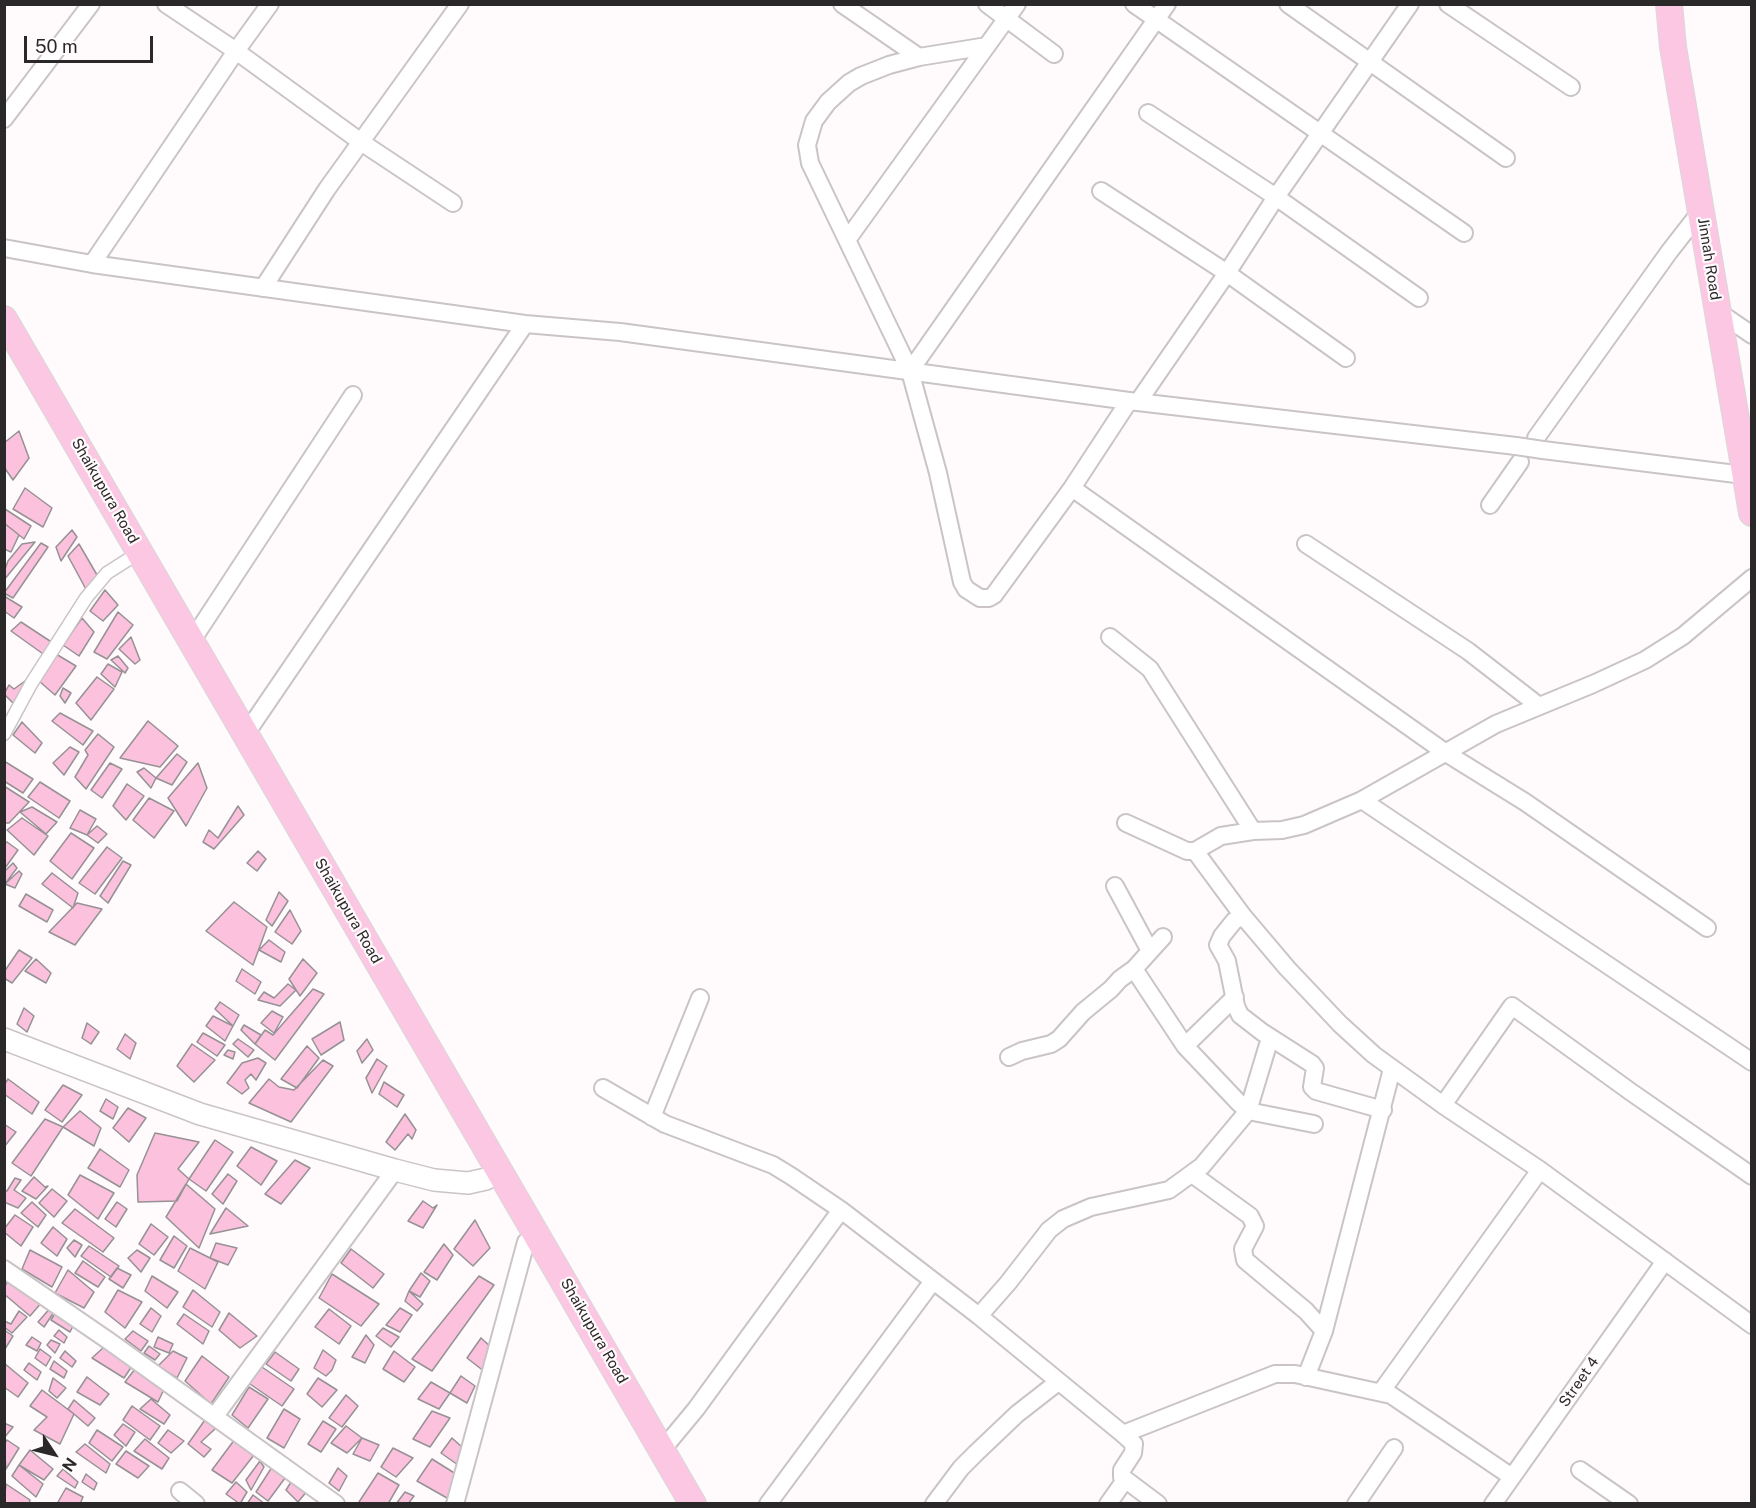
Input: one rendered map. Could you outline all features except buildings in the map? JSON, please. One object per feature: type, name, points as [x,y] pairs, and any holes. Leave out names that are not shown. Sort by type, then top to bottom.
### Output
[{"type":"main road","name":"Jinnah Road","points":[[1669,4],[1673,47],[1717,311],[1748,476],[1752,513]]},
{"type":"main road","name":"Shaikupura Road","points":[[4,319],[142,552],[493,1175],[526,1242],[676,1503]]},
{"type":"main road","name":"Shaikupura Road","points":[[4,348],[129,560],[178,649],[493,1175],[693,1503]]},
{"type":"street","points":[[4,119],[91,4]]},
{"type":"street","points":[[166,4],[453,203]]},
{"type":"street","points":[[92,264],[270,4]]},
{"type":"street","points":[[263,288],[327,189],[460,4]]},
{"type":"street","points":[[842,4],[919,57]]},
{"type":"street","points":[[987,4],[1054,54]]},
{"type":"street","points":[[847,240],[1017,4]]},
{"type":"street","points":[[1134,4],[1464,233]]},
{"type":"street","points":[[910,371],[1167,4]]},
{"type":"street","points":[[1288,4],[1506,158]]},
{"type":"street","points":[[987,46],[919,57],[889,65],[855,79],[828,102],[814,121],[807,145],[810,163],[910,371],[938,473],[962,582],[966,589],[980,598],[989,598],[994,595],[1072,488],[1227,273],[1276,196],[1410,4]]},
{"type":"street","points":[[1448,4],[1571,87]]},
{"type":"street","points":[[1148,113],[1276,196],[1419,298]]},
{"type":"street","points":[[1101,190],[1227,273],[1346,358]]},
{"type":"street","points":[[4,248],[92,264],[525,324],[620,332],[1518,454],[1540,444],[1669,252],[1701,211]]},
{"type":"street","points":[[1717,311],[1752,335]]},
{"type":"street","points":[[245,735],[525,324]]},
{"type":"street","points":[[191,642],[353,395]]},
{"type":"street","points":[[1540,444],[1748,476]]},
{"type":"street","points":[[1490,505],[1518,454]]},
{"type":"street","points":[[1072,488],[1446,753],[1525,802],[1707,928]]},
{"type":"street","points":[[1306,544],[1468,651],[1539,706]]},
{"type":"street","points":[[4,734],[32,684],[86,598],[107,573],[129,560]]},
{"type":"street","points":[[1126,823],[1187,851],[1195,851],[1221,836],[1253,831],[1282,830],[1304,825],[1362,800],[1496,724],[1645,660],[1683,636],[1752,578]]},
{"type":"street","points":[[1110,637],[1150,669],[1253,831]]},
{"type":"street","points":[[1362,800],[1752,1062]]},
{"type":"street","points":[[1195,851],[1243,916],[1287,968],[1340,1024],[1392,1069],[1540,1170],[1752,1325]]},
{"type":"street","points":[[1116,886],[1149,951]]},
{"type":"street","points":[[1243,916],[1234,921],[1218,945],[1227,961],[1240,1015],[1270,1038],[1312,1064],[1315,1068],[1312,1087],[1316,1091],[1383,1110]]},
{"type":"street","points":[[1009,1057],[1022,1051],[1051,1044],[1059,1039],[1083,1012],[1134,969],[1164,937]]},
{"type":"street","points":[[1134,969],[1185,1046],[1229,1095],[1248,1111],[1314,1124]]},
{"type":"street","points":[[1185,1046],[1235,997]]},
{"type":"street","points":[[652,1117],[700,998]]},
{"type":"street","points":[[1443,1105],[1512,1006],[1752,1176]]},
{"type":"street","points":[[979,1316],[1049,1230],[1064,1219],[1091,1207],[1169,1190],[1192,1174],[1212,1155],[1237,1121],[1248,1111],[1270,1038]]},
{"type":"street","points":[[4,1039],[200,1114],[395,1170],[450,1182],[468,1183],[493,1175]]},
{"type":"street","points":[[1306,1377],[1324,1331],[1392,1069]]},
{"type":"street","points":[[603,1088],[652,1117],[773,1165],[841,1210],[979,1316],[1134,1444],[1133,1453],[1121,1473],[1125,1480],[1158,1503]]},
{"type":"street","points":[[215,1416],[395,1170]]},
{"type":"street","points":[[1381,1392],[1540,1170]]},
{"type":"street","points":[[1192,1174],[1250,1216],[1255,1226],[1243,1249],[1245,1260],[1306,1311],[1324,1331]]},
{"type":"street","points":[[662,1450],[696,1409],[841,1210]]},
{"type":"street","points":[[455,1503],[526,1242]]},
{"type":"street","name":"Street 4","points":[[1494,1503],[1665,1261]]},
{"type":"street","points":[[4,1269],[336,1503]]},
{"type":"street","points":[[768,1503],[933,1281]]},
{"type":"street","points":[[1123,1434],[1275,1374],[1284,1373],[1381,1392],[1401,1401],[1512,1477]]},
{"type":"street","points":[[935,1503],[961,1467],[1017,1414],[1058,1382]]},
{"type":"street","points":[[1356,1503],[1394,1448]]},
{"type":"street","points":[[1580,1470],[1629,1503]]},
{"type":"street","points":[[1108,1503],[1125,1480]]},
{"type":"street","points":[[180,1491],[196,1503]]}]
